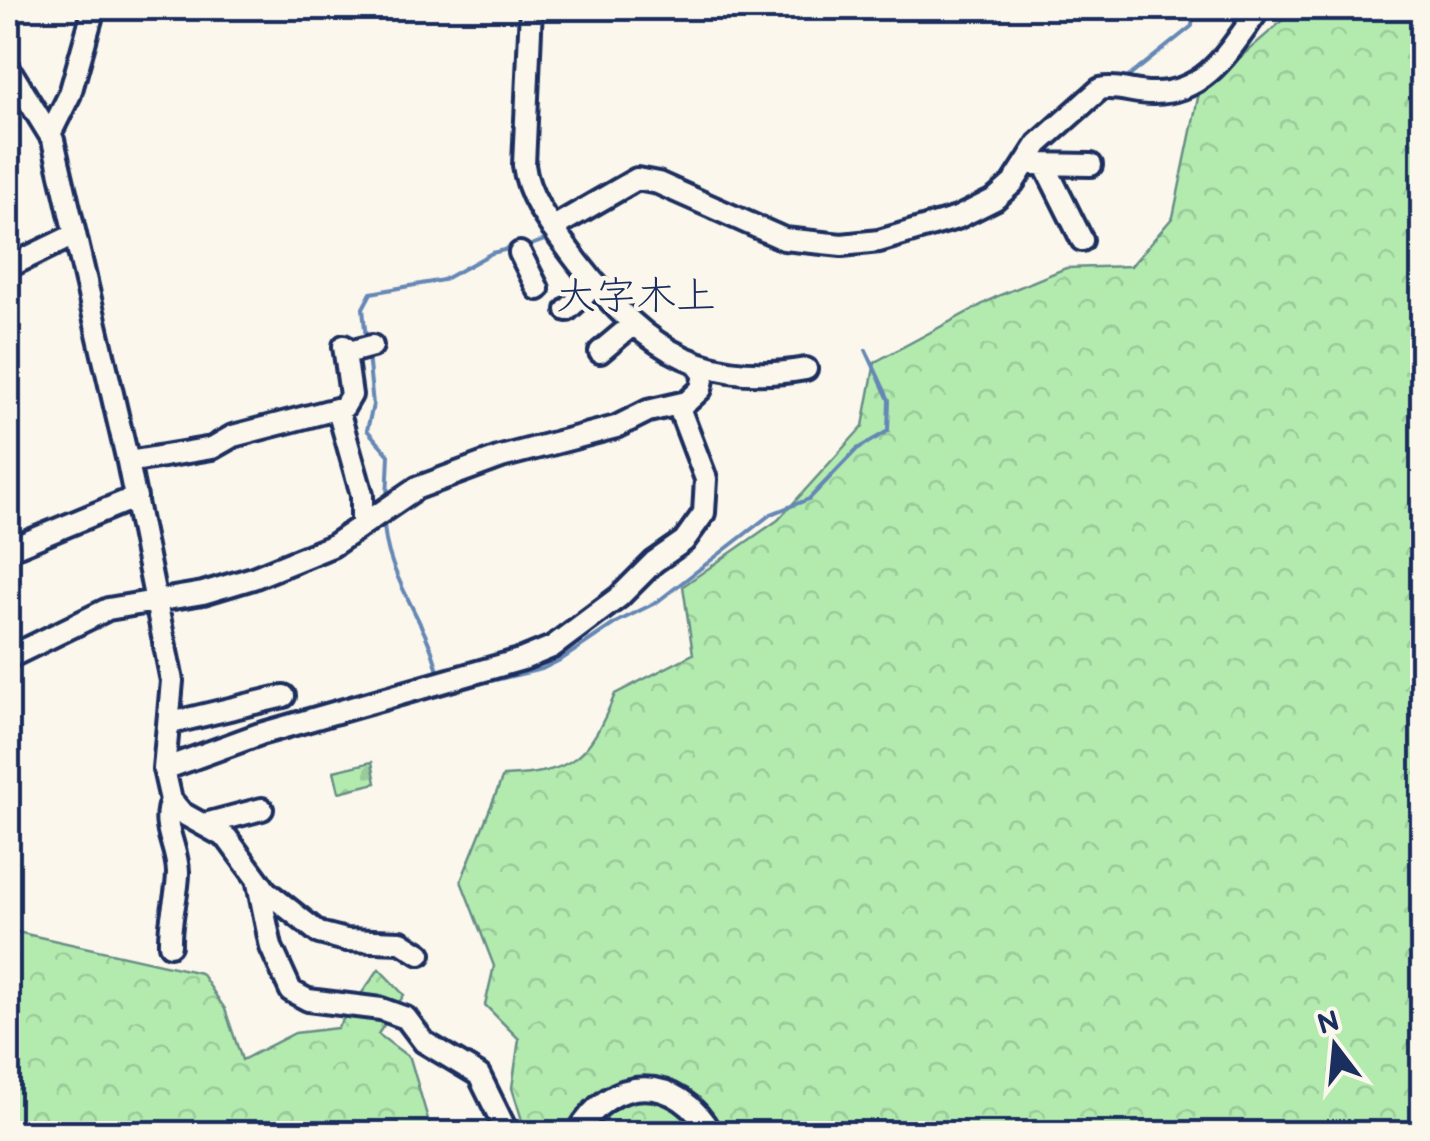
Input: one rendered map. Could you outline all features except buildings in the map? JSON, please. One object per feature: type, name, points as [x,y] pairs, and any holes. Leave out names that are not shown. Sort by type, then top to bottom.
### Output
[{"type":"street","points":[[50,134],[70,94],[94,8]]},
{"type":"street","points":[[531,8],[525,173],[552,228],[631,326],[698,366],[762,376],[806,370]]},
{"type":"street","points":[[1082,240],[1036,164],[1038,144],[1102,87],[1145,93],[1192,88],[1216,67],[1260,8]]},
{"type":"street","points":[[8,67],[50,134],[136,497],[172,682],[164,769],[171,800],[166,826],[178,874],[169,911],[170,945]]},
{"type":"street","points":[[552,228],[631,180],[645,179],[784,238],[842,245],[878,241],[957,218],[995,199],[1036,164],[1091,165]]},
{"type":"street","points":[[8,267],[74,234]]},
{"type":"street","points":[[520,253],[538,289]]},
{"type":"street","points":[[567,310],[596,284]]},
{"type":"street","points":[[600,352],[631,326]]},
{"type":"street","points":[[128,462],[212,448],[234,436],[338,410],[348,404],[351,395],[345,350],[372,346]]},
{"type":"street","points":[[8,658],[98,613],[253,578],[332,546],[410,491],[465,469],[678,405],[700,391],[704,374],[698,366]]},
{"type":"street","points":[[164,769],[228,744],[523,659],[552,647],[679,545],[706,508],[706,479],[678,405]]},
{"type":"street","points":[[338,410],[362,495],[362,524]]},
{"type":"street","points":[[8,550],[136,497]]},
{"type":"street","points":[[171,723],[284,696]]},
{"type":"street","points":[[222,710],[228,744]]},
{"type":"street","points":[[171,800],[182,813],[233,844],[258,882],[326,937],[393,941],[420,954]]},
{"type":"street","points":[[204,824],[262,810]]},
{"type":"street","points":[[258,882],[271,947],[292,991],[308,1000],[381,1009],[406,1018],[431,1048],[478,1074],[508,1134]]},
{"type":"street","points":[[578,1134],[596,1107],[622,1089],[660,1088],[696,1112],[711,1134]]},
{"type":"green space","points":[[1297,8],[1405,8],[1422,19],[1422,1133],[526,1133],[512,1088],[519,1039],[485,1005],[494,966],[461,881],[503,776],[546,771],[576,758],[596,733],[615,694],[693,654],[683,586],[778,520],[863,426],[875,362],[998,296],[1066,268],[1131,266],[1173,217],[1199,93]]},
{"type":"green space","points":[[372,762],[376,783],[339,792],[334,771]]},
{"type":"green space","points":[[8,930],[201,973],[225,1009],[242,1060],[295,1033],[337,1028],[379,969],[404,995],[378,1034],[410,1058],[432,1133],[8,1134]]},
{"type":"waterway","points":[[1122,82],[1192,26],[1193,8]]},
{"type":"waterway","points":[[526,247],[550,238]]},
{"type":"waterway","points":[[366,340],[363,308],[371,293],[443,280],[492,253],[512,248]]},
{"type":"waterway","points":[[448,691],[542,669],[562,659],[617,622],[657,602],[771,514],[809,499],[857,449],[888,431],[889,400],[866,350]]},
{"type":"waterway","points":[[368,354],[373,405],[367,430],[389,455],[387,499]]},
{"type":"waterway","points":[[384,518],[391,559],[434,656],[439,677]]},
{"type":"district","name":"大字木上","points":[[636,297]]}]
